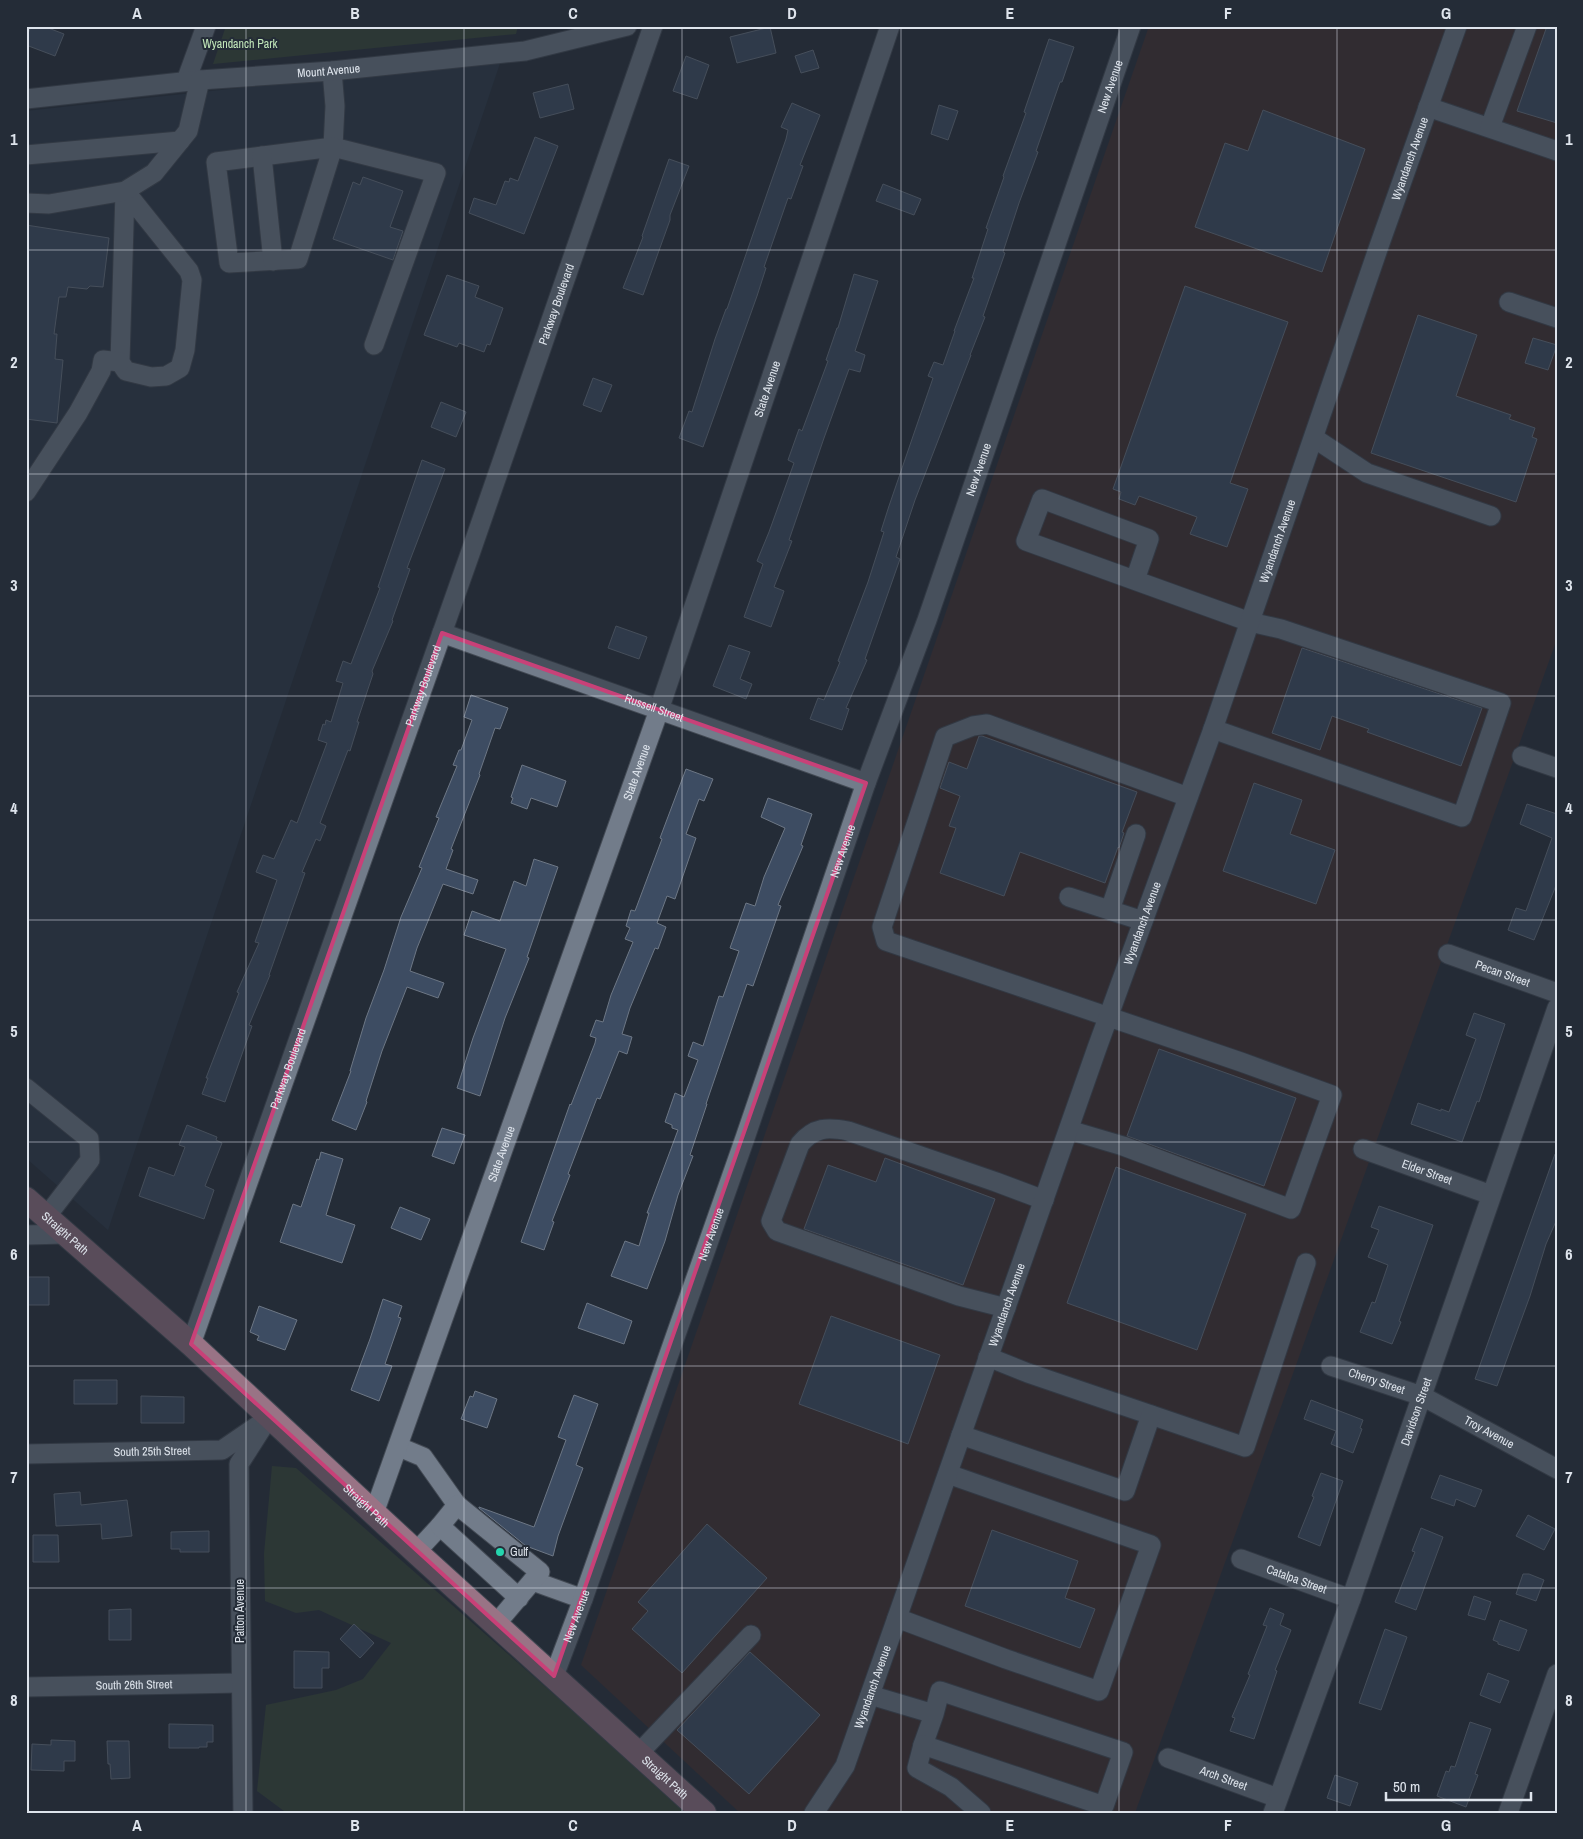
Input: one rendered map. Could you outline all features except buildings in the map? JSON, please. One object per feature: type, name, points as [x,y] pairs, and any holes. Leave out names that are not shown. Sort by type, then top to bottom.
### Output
[{"type":"main road","name":"Straight Path","points":[[26,1199],[190,1344],[704,1813]]},
{"type":"street","points":[[26,203],[49,204],[125,191],[154,173],[188,131],[193,80],[206,26]]},
{"type":"street","name":"Mount Avenue","points":[[26,99],[193,80],[332,70],[525,51],[627,26]]},
{"type":"street","name":"Parkway Boulevard","points":[[190,1344],[442,633],[653,26]]},
{"type":"street","name":"State Avenue","points":[[374,1513],[659,710],[890,26]]},
{"type":"street","name":"New Avenue","points":[[554,1676],[583,1599],[745,1138],[866,783],[927,620],[1131,26]]},
{"type":"street","name":"Wyandanch Avenue","points":[[814,1813],[845,1766],[1068,1130],[1213,729],[1457,26]]},
{"type":"street","points":[[1490,127],[1527,26]]},
{"type":"street","points":[[332,70],[335,106],[333,147],[298,259],[229,263],[216,162],[333,147],[436,173],[374,345]]},
{"type":"street","points":[[1428,107],[1557,151]]},
{"type":"street","points":[[26,155],[180,141]]},
{"type":"street","points":[[262,156],[273,261]]},
{"type":"street","points":[[125,191],[189,271],[192,280],[185,350],[180,368],[166,376],[151,377],[126,371],[120,362],[125,191]]},
{"type":"street","points":[[1509,302],[1557,318]]},
{"type":"street","points":[[26,492],[78,413],[101,371],[103,360],[120,362]]},
{"type":"street","points":[[1314,438],[1368,473],[1491,516]]},
{"type":"street","points":[[1135,580],[1149,538],[1042,499],[1026,541],[1250,622],[1281,629],[1501,703],[1462,817],[1213,729]]},
{"type":"street","name":"Russell Street","points":[[442,633],[866,783]]},
{"type":"street","points":[[1068,1130],[1122,1146],[1291,1209],[1332,1095],[886,941],[882,927],[945,736],[973,726],[987,724],[1188,797]]},
{"type":"street","points":[[1522,756],[1557,768]]},
{"type":"street","points":[[1110,910],[1136,834]]},
{"type":"street","points":[[1069,897],[1143,921]]},
{"type":"street","name":"Pecan Street","points":[[1448,954],[1557,993]]},
{"type":"street","name":"Davidson Street","points":[[1276,1805],[1351,1599],[1557,1008]]},
{"type":"street","points":[[26,1088],[89,1139],[90,1160],[46,1217]]},
{"type":"street","points":[[1006,1308],[959,1296],[777,1231],[771,1221],[800,1144],[807,1135],[817,1130],[833,1128],[848,1131],[1044,1200]]},
{"type":"street","name":"Elder Street","points":[[1363,1149],[1491,1195]]},
{"type":"street","points":[[26,1235],[65,1234]]},
{"type":"street","points":[[988,1357],[1028,1374],[1245,1447],[1306,1263]]},
{"type":"street","name":"Cherry Street","points":[[1331,1366],[1422,1396]]},
{"type":"street","name":"Troy Avenue","points":[[1422,1396],[1557,1469]]},
{"type":"street","points":[[961,1436],[1125,1491],[1151,1415]]},
{"type":"street","name":"South 25th Street","points":[[26,1454],[222,1450],[269,1418]]},
{"type":"street","name":"Patton Avenue","points":[[243,1813],[240,1683],[239,1464],[269,1418]]},
{"type":"street","points":[[399,1447],[423,1457],[457,1505],[540,1572],[496,1624]]},
{"type":"street","points":[[897,1618],[1006,1659],[1099,1691],[1152,1544],[948,1474]]},
{"type":"street","points":[[416,1552],[457,1505]]},
{"type":"street","points":[[440,1526],[519,1598]]},
{"type":"street","points":[[484,1565],[503,1542]]},
{"type":"street","name":"Catalpa Street","points":[[1241,1559],[1351,1599]]},
{"type":"street","points":[[533,1582],[583,1599]]},
{"type":"street","points":[[638,1753],[751,1635]]},
{"type":"street","points":[[1508,1813],[1557,1674]]},
{"type":"street","name":"South 26th Street","points":[[26,1687],[240,1683]]},
{"type":"street","points":[[923,1745],[1103,1809],[1123,1752],[940,1691],[923,1745],[918,1768],[951,1787],[981,1813]]},
{"type":"street","points":[[870,1696],[934,1714]]},
{"type":"street","name":"Arch Street","points":[[1168,1758],[1276,1805]]},
{"type":"highlighted area","points":[[442,633],[866,783],[554,1676],[191,1344]]},
{"type":"shaded area","points":[[1149,26],[1557,26],[1557,639],[1135,1813],[740,1813],[581,1665]]},
{"type":"shaded area","points":[[501,60],[108,1230],[26,1158],[26,111]]},
{"type":"green space","name":"Wyandanch Park","points":[[226,26],[518,26],[516,34],[213,64]]},
{"type":"green space","points":[[272,1466],[296,1468],[689,1813],[312,1813],[284,1811],[257,1791],[266,1705],[336,1690],[363,1679],[391,1643],[319,1610],[296,1613],[265,1601],[264,1554]]},
{"type":"place","name":"Gulf","points":[[500,1552]]}]
